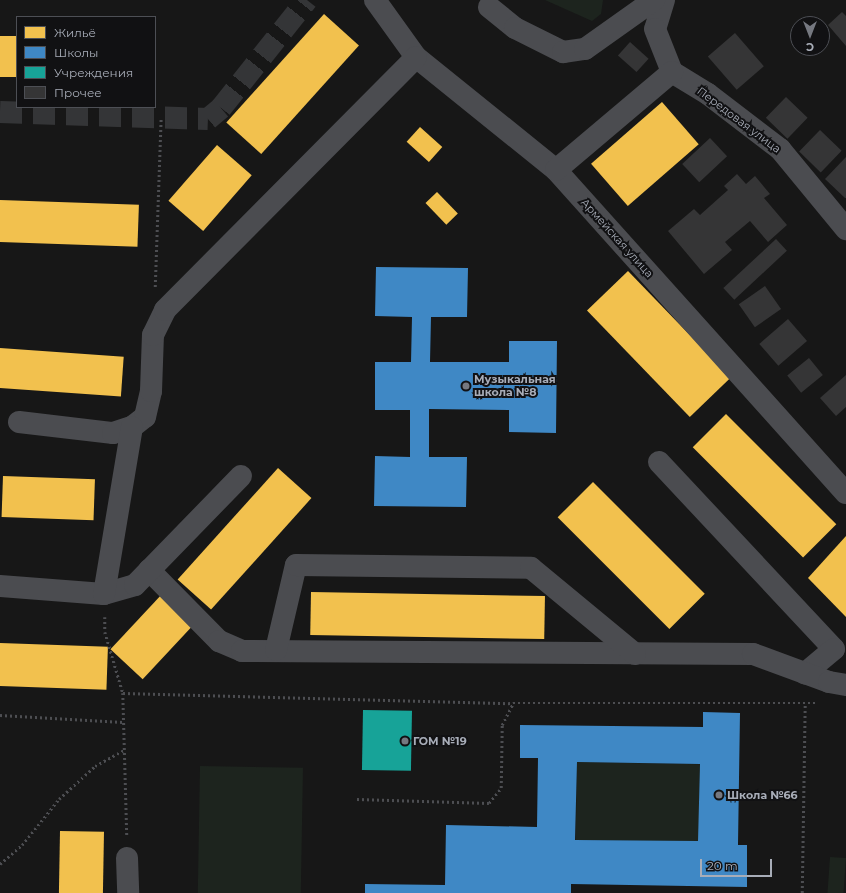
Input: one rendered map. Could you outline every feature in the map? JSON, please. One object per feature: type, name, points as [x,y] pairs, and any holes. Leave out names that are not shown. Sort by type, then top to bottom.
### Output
[{"type":"street","name":"Армейская улица","points":[[375,0],[416,57],[556,170],[846,492]]},
{"type":"street","points":[[489,7],[515,28],[562,52],[585,49],[654,0]]},
{"type":"street","points":[[556,170],[672,72],[655,29],[664,0]]},
{"type":"street","points":[[19,422],[113,433],[132,427],[145,417],[148,406],[153,335],[165,310],[416,57]]},
{"type":"street","name":"Передовая улица","points":[[672,72],[708,94],[780,148],[846,229]]},
{"type":"street","points":[[104,594],[132,427]]},
{"type":"street","points":[[659,462],[834,649],[805,673]]},
{"type":"street","points":[[0,586],[104,594],[135,585],[241,476]]},
{"type":"street","points":[[276,650],[296,565],[531,568],[635,654]]},
{"type":"street","points":[[149,570],[219,640],[242,651],[753,654],[829,682],[846,684]]},
{"type":"street","points":[[127,858],[128,893]]},
{"type":"path","points":[[154,289],[161,119]]},
{"type":"path","points":[[104,594],[105,632],[123,693],[127,858]]},
{"type":"path","points":[[123,693],[513,703],[819,703]]},
{"type":"path","points":[[357,799],[489,803],[501,788],[502,725],[513,703]]},
{"type":"path","points":[[802,893],[805,703]]},
{"type":"path","points":[[0,714],[123,722]]},
{"type":"path","points":[[0,864],[22,845],[64,794],[95,766],[124,750]]},
{"type":"shaded area","points":[[545,0],[603,0],[601,14],[592,21]]},
{"type":"shaded area","points":[[577,762],[700,764],[699,842],[576,840]]},
{"type":"shaded area","points":[[200,766],[303,768],[301,893],[198,893]]},
{"type":"shaded area","points":[[830,857],[846,858],[844,893],[827,893]]},
{"type":"building: Жильё","points":[[324,14],[359,45],[261,154],[226,122]]},
{"type":"building: Жильё","points":[[0,36],[16,36],[16,77],[0,77]]},
{"type":"building: Жильё","points":[[662,102],[699,144],[628,206],[591,164]]},
{"type":"building: Жильё","points":[[420,127],[442,147],[429,162],[407,142]]},
{"type":"building: Жильё","points":[[217,145],[252,175],[203,231],[168,201]]},
{"type":"building: Жильё","points":[[437,192],[458,214],[446,225],[425,203]]},
{"type":"building: Жильё","points":[[0,200],[139,205],[137,247],[0,242]]},
{"type":"building: Жильё","points":[[628,271],[731,377],[690,417],[587,311]]},
{"type":"building: Жильё","points":[[0,348],[124,357],[121,397],[0,388]]},
{"type":"building: Жильё","points":[[726,414],[836,524],[803,558],[693,447]]},
{"type":"building: Жильё","points":[[278,468],[311,498],[211,610],[178,579]]},
{"type":"building: Жильё","points":[[3,476],[95,479],[94,520],[2,517]]},
{"type":"building: Жильё","points":[[593,482],[705,594],[669,629],[558,517]]},
{"type":"building: Жильё","points":[[846,536],[846,617],[808,578]]},
{"type":"building: Жильё","points":[[311,592],[545,596],[544,639],[310,635]]},
{"type":"building: Жильё","points":[[163,593],[195,623],[143,679],[110,649]]},
{"type":"building: Жильё","points":[[0,643],[108,647],[106,690],[0,686]]},
{"type":"building: Жильё","points":[[60,831],[104,832],[103,893],[59,893]]},
{"type":"building: Школы","name":"Музыкальная школа №8","points":[[376,267],[468,268],[467,317],[431,317],[430,362],[509,362],[509,341],[557,341],[556,433],[509,432],[509,410],[429,409],[429,457],[467,457],[466,507],[374,506],[375,456],[410,457],[410,410],[375,410],[375,362],[411,362],[412,317],[375,316]]},
{"type":"building: Школы","name":"Школа №66","points":[[703,712],[740,713],[738,845],[747,845],[747,887],[571,884],[571,893],[365,893],[365,884],[445,885],[446,825],[537,827],[538,758],[520,758],[520,725],[703,727]],"holes":[[[577,762],[700,764],[698,841],[575,840]]]},
{"type":"building: Учреждения","points":[[363,710],[412,711],[411,771],[362,770]]},
{"type":"building: Прочее","points":[[842,12],[846,16],[846,46],[830,27],[830,23]]},
{"type":"building: Прочее","points":[[735,33],[764,66],[737,90],[708,57]]},
{"type":"building: Прочее","points":[[630,42],[649,59],[637,72],[618,55]]},
{"type":"building: Прочее","points":[[786,97],[808,118],[787,139],[766,118]]},
{"type":"building: Прочее","points":[[820,130],[842,151],[821,172],[799,152]]},
{"type":"building: Прочее","points":[[710,138],[727,156],[699,182],[682,164]]},
{"type":"building: Прочее","points":[[846,157],[846,198],[845,198],[825,179]]},
{"type":"building: Прочее","points":[[737,174],[746,184],[755,176],[770,194],[764,198],[787,225],[768,242],[750,221],[725,242],[732,250],[704,274],[668,231],[694,209],[700,215],[728,190],[724,186]]},
{"type":"building: Прочее","points":[[776,239],[787,251],[734,300],[723,288]]},
{"type":"building: Прочее","points":[[765,286],[781,309],[755,327],[739,304]]},
{"type":"building: Прочее","points":[[788,319],[807,341],[778,366],[759,344]]},
{"type":"building: Прочее","points":[[809,358],[823,375],[801,393],[787,376]]},
{"type":"building: Прочее","points":[[846,375],[846,407],[836,416],[820,398]]},
{"type":"tunnel","points":[[0,112],[208,119],[221,108],[307,0]]},
{"type":"place","name":"Музыкальная школа №8","points":[[466,386]]},
{"type":"place","name":"ГОМ №19","points":[[405,741]]},
{"type":"place","name":"Школа №66","points":[[719,795]]}]
